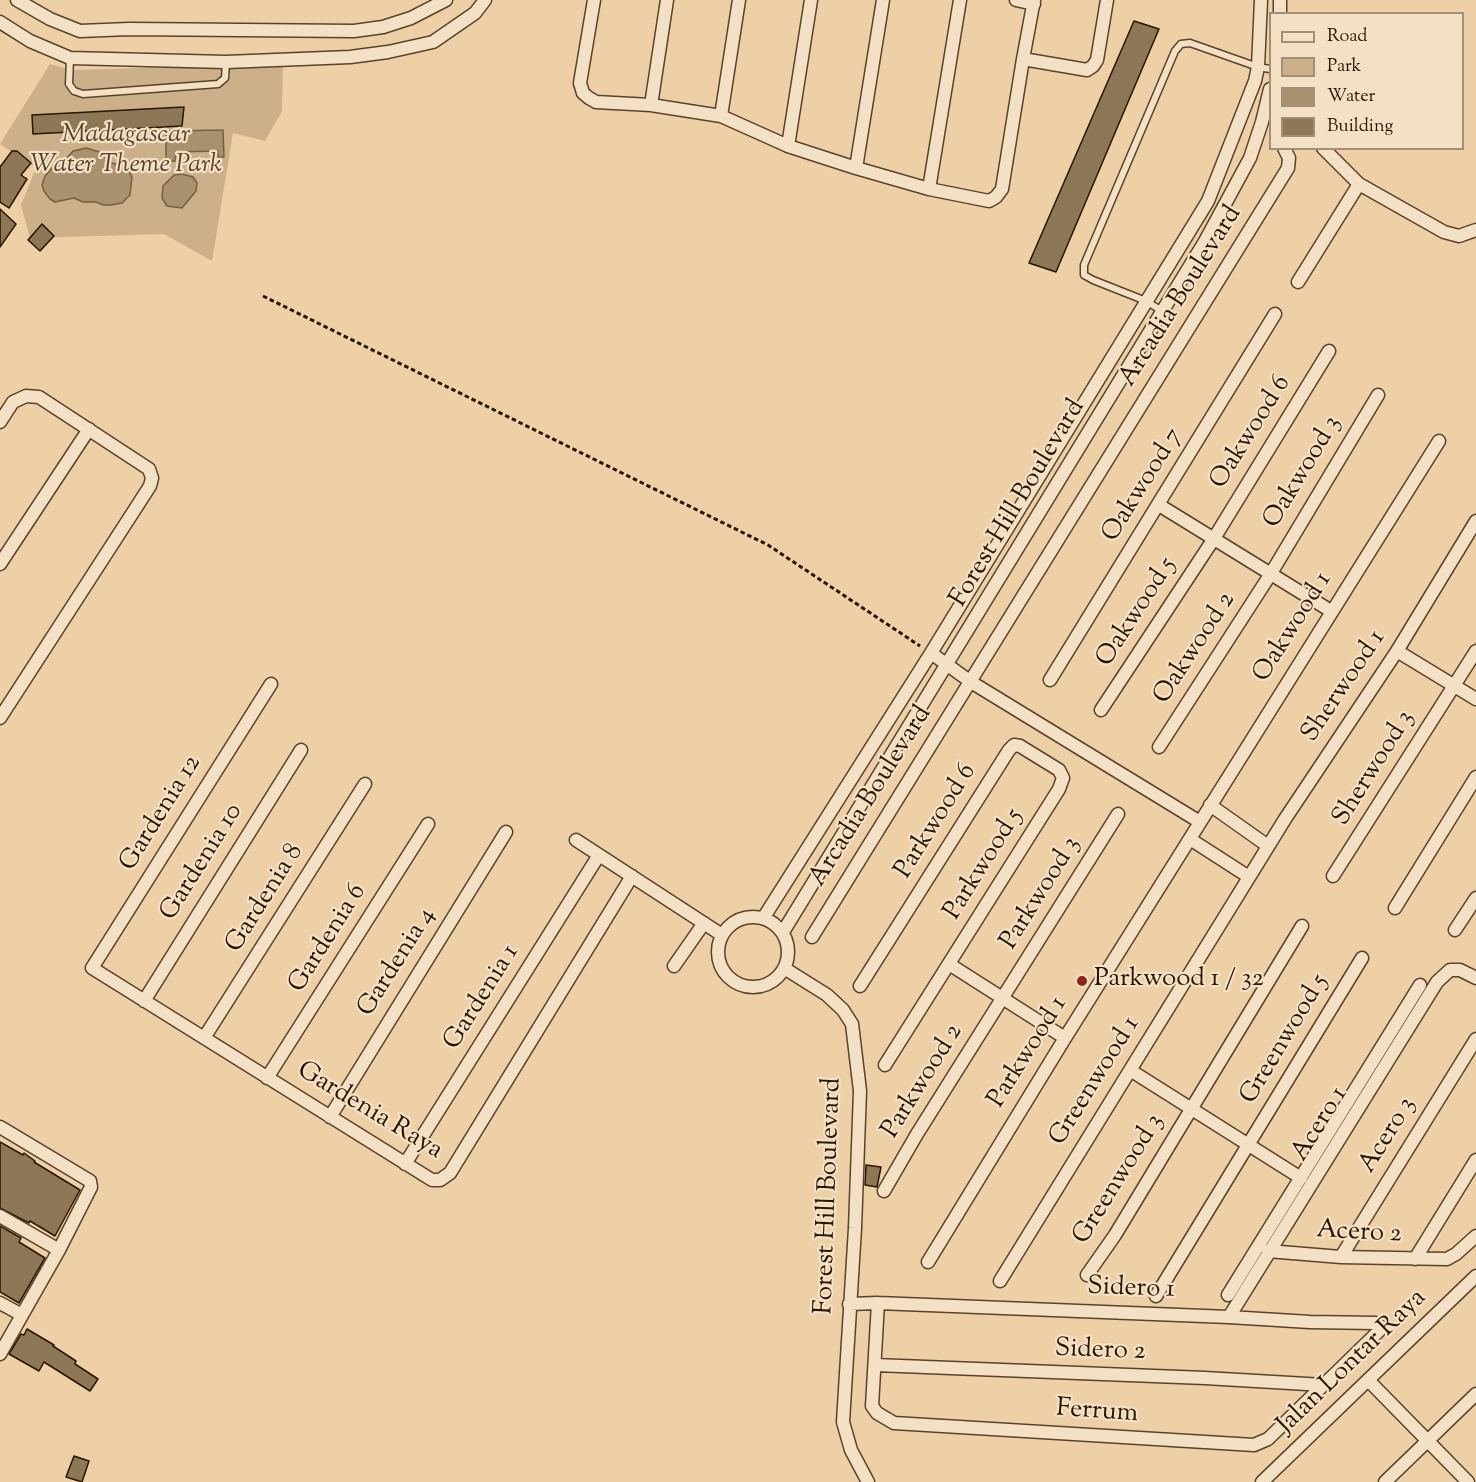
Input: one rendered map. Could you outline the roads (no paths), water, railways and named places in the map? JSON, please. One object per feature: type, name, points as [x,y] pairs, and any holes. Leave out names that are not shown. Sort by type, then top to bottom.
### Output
[{"type":"street","points":[[17,0],[50,19],[80,31],[129,29],[354,31],[411,18],[446,0]]},
{"type":"street","points":[[0,22],[30,41],[70,58],[226,62],[350,57],[388,52],[433,42],[475,13],[485,0]]},
{"type":"street","points":[[594,0],[580,82],[583,93],[596,102],[651,105],[721,116],[788,146],[856,168],[929,189],[989,201],[996,197],[1002,189],[1034,2],[1016,0]]},
{"type":"street","points":[[651,105],[667,0]]},
{"type":"street","points":[[721,116],[739,0]]},
{"type":"street","points":[[788,146],[811,0]]},
{"type":"street","points":[[856,168],[884,0]]},
{"type":"street","points":[[929,189],[960,0]]},
{"type":"street","points":[[1023,59],[1087,70],[1093,66],[1107,0]]},
{"type":"street","name":"Forest Hill Boulevard","points":[[764,917],[931,653],[1208,201],[1255,81],[1258,67],[1261,0]]},
{"type":"street","points":[[1255,81],[1269,92]]},
{"type":"street","name":"Forest Hill Boulevard","points":[[783,932],[1204,243],[1266,127],[1269,102]]},
{"type":"street","points":[[1246,107],[1266,127]]},
{"type":"street","name":"Arcadia Boulevard","points":[[812,937],[1288,168],[1289,158],[1285,150]]},
{"type":"street","points":[[1325,150],[1359,184],[1444,232],[1459,236],[1476,230]]},
{"type":"street","points":[[1298,282],[1359,184]]},
{"type":"street","name":"Oakwood 7","points":[[1050,680],[1275,314]]},
{"type":"street","name":"Oakwood 6","points":[[1213,540],[1329,351]]},
{"type":"street","name":"Oakwood 3","points":[[1270,575],[1377,395]]},
{"type":"street","points":[[0,422],[13,402],[26,396],[39,397],[149,469],[152,478],[150,486],[0,718]]},
{"type":"street","points":[[0,564],[89,429]]},
{"type":"street","name":"Oakwood 1","points":[[1190,838],[1439,441]]},
{"type":"street","points":[[1159,505],[1331,611]]},
{"type":"street","name":"Sherwood 1","points":[[1249,877],[1398,651],[1476,521]]},
{"type":"street","name":"Oakwood 5","points":[[1101,710],[1213,540]]},
{"type":"street","name":"Oakwood 2","points":[[1159,747],[1270,575]]},
{"type":"street","points":[[1398,651],[1476,699]]},
{"type":"street","name":"Sherwood 3","points":[[1334,876],[1476,651]]},
{"type":"street","points":[[931,653],[971,682],[1200,822]]},
{"type":"street","name":"Gardenia 12","points":[[92,968],[271,684]]},
{"type":"street","name":"Parkwood 6","points":[[860,986],[1009,750],[1014,746],[1020,746],[1059,770],[1063,778],[1059,789]]},
{"type":"street","name":"Gardenia 10","points":[[144,1001],[301,750]]},
{"type":"street","points":[[1395,908],[1476,777]]},
{"type":"street","name":"Gardenia 8","points":[[204,1038],[365,784]]},
{"type":"street","name":"Parkwood 5","points":[[885,1065],[1059,789]]},
{"type":"street","points":[[1210,805],[1268,846]]},
{"type":"street","name":"Parkwood 3","points":[[1004,997],[1118,814]]},
{"type":"street","name":"Gardenia 6","points":[[267,1078],[428,824]]},
{"type":"street","name":"Gardenia 4","points":[[330,1117],[506,832]]},
{"type":"street","points":[[1190,838],[1249,877]]},
{"type":"street","name":"Parkwood 1","points":[[928,1262],[1190,838]]},
{"type":"street","points":[[576,840],[722,935]]},
{"type":"street","name":"Gardenia 1","points":[[405,1164],[599,855]]},
{"type":"street","name":"Gardenia Raya","points":[[92,968],[405,1164],[432,1180],[440,1180],[450,1173],[632,876]]},
{"type":"street","name":"Greenwood 1","points":[[1000,1281],[1249,877]]},
{"type":"street","points":[[1455,930],[1476,898]]},
{"type":"street","points":[[752,916],[764,917],[775,923],[783,932],[788,950],[784,968],[777,978],[766,985],[754,987],[742,985],[731,980],[723,970],[718,959],[718,947],[729,925],[752,916]]},
{"type":"street","points":[[674,966],[704,923]]},
{"type":"street","name":"Greenwood 3","points":[[1087,1275],[1115,1235],[1302,926]]},
{"type":"street","name":"Greenwood 5","points":[[1156,1296],[1362,958]]},
{"type":"street","points":[[949,964],[1065,1038]]},
{"type":"street","name":"Forest Hill Boulevard","points":[[784,968],[827,995],[843,1010],[852,1024],[860,1091],[855,1228],[843,1422],[851,1450],[868,1482]]},
{"type":"street","name":"Acero 1","points":[[1229,1317],[1437,982],[1450,970],[1460,970],[1476,978]]},
{"type":"street","points":[[1228,1295],[1420,985]]},
{"type":"street","name":"Parkwood 2","points":[[884,1191],[1004,997]]},
{"type":"street","name":"Acero 3","points":[[1341,1257],[1476,1039]]},
{"type":"street","points":[[1130,1070],[1301,1178]]},
{"type":"street","points":[[0,1127],[90,1180],[91,1187],[59,1250],[0,1354]]},
{"type":"street","points":[[1415,1259],[1476,1160]]},
{"type":"street","points":[[0,1216],[59,1250]]},
{"type":"street","name":"Acero 2","points":[[1268,1251],[1341,1257],[1447,1259],[1476,1236]]},
{"type":"street","name":"Jalan Lontar Raya","points":[[1262,1482],[1476,1276]]},
{"type":"street","points":[[0,1303],[22,1315]]},
{"type":"street","name":"Sidero 1","points":[[849,1304],[878,1303],[1376,1323],[1380,1326]]},
{"type":"street","name":"Ferrum","points":[[878,1303],[872,1406],[877,1413],[894,1423],[1254,1445],[1268,1439],[1378,1332],[1380,1326]]},
{"type":"street","name":"Sidero 2","points":[[874,1365],[1324,1385]]},
{"type":"street","points":[[1368,1380],[1468,1482]]},
{"type":"street","points":[[1385,1482],[1476,1394]]},
{"type":"lane","points":[[1162,311],[1146,301],[1093,280],[1084,274],[1084,265],[1175,51],[1181,44],[1190,43],[1269,69]]},
{"type":"lane","points":[[70,58],[69,84],[74,91],[83,94],[218,84],[225,78],[226,62]]},
{"type":"water","points":[[223,130],[224,157],[218,157],[218,151],[176,152],[175,161],[166,162],[166,131]]},
{"type":"water","points":[[86,148],[100,152],[112,163],[129,171],[132,177],[130,195],[122,203],[103,205],[74,198],[55,202],[44,191],[42,185],[45,176],[53,167],[60,166],[73,151]]},
{"type":"water","points":[[182,174],[193,177],[197,183],[196,191],[182,208],[167,206],[162,198],[163,186],[174,175]]},
{"type":"place","name":"Parkwood 1 / 32","points":[[1082,981]]},
{"type":"park label","name":"Madagascar Water Theme Park","points":[[126,152]]}]
